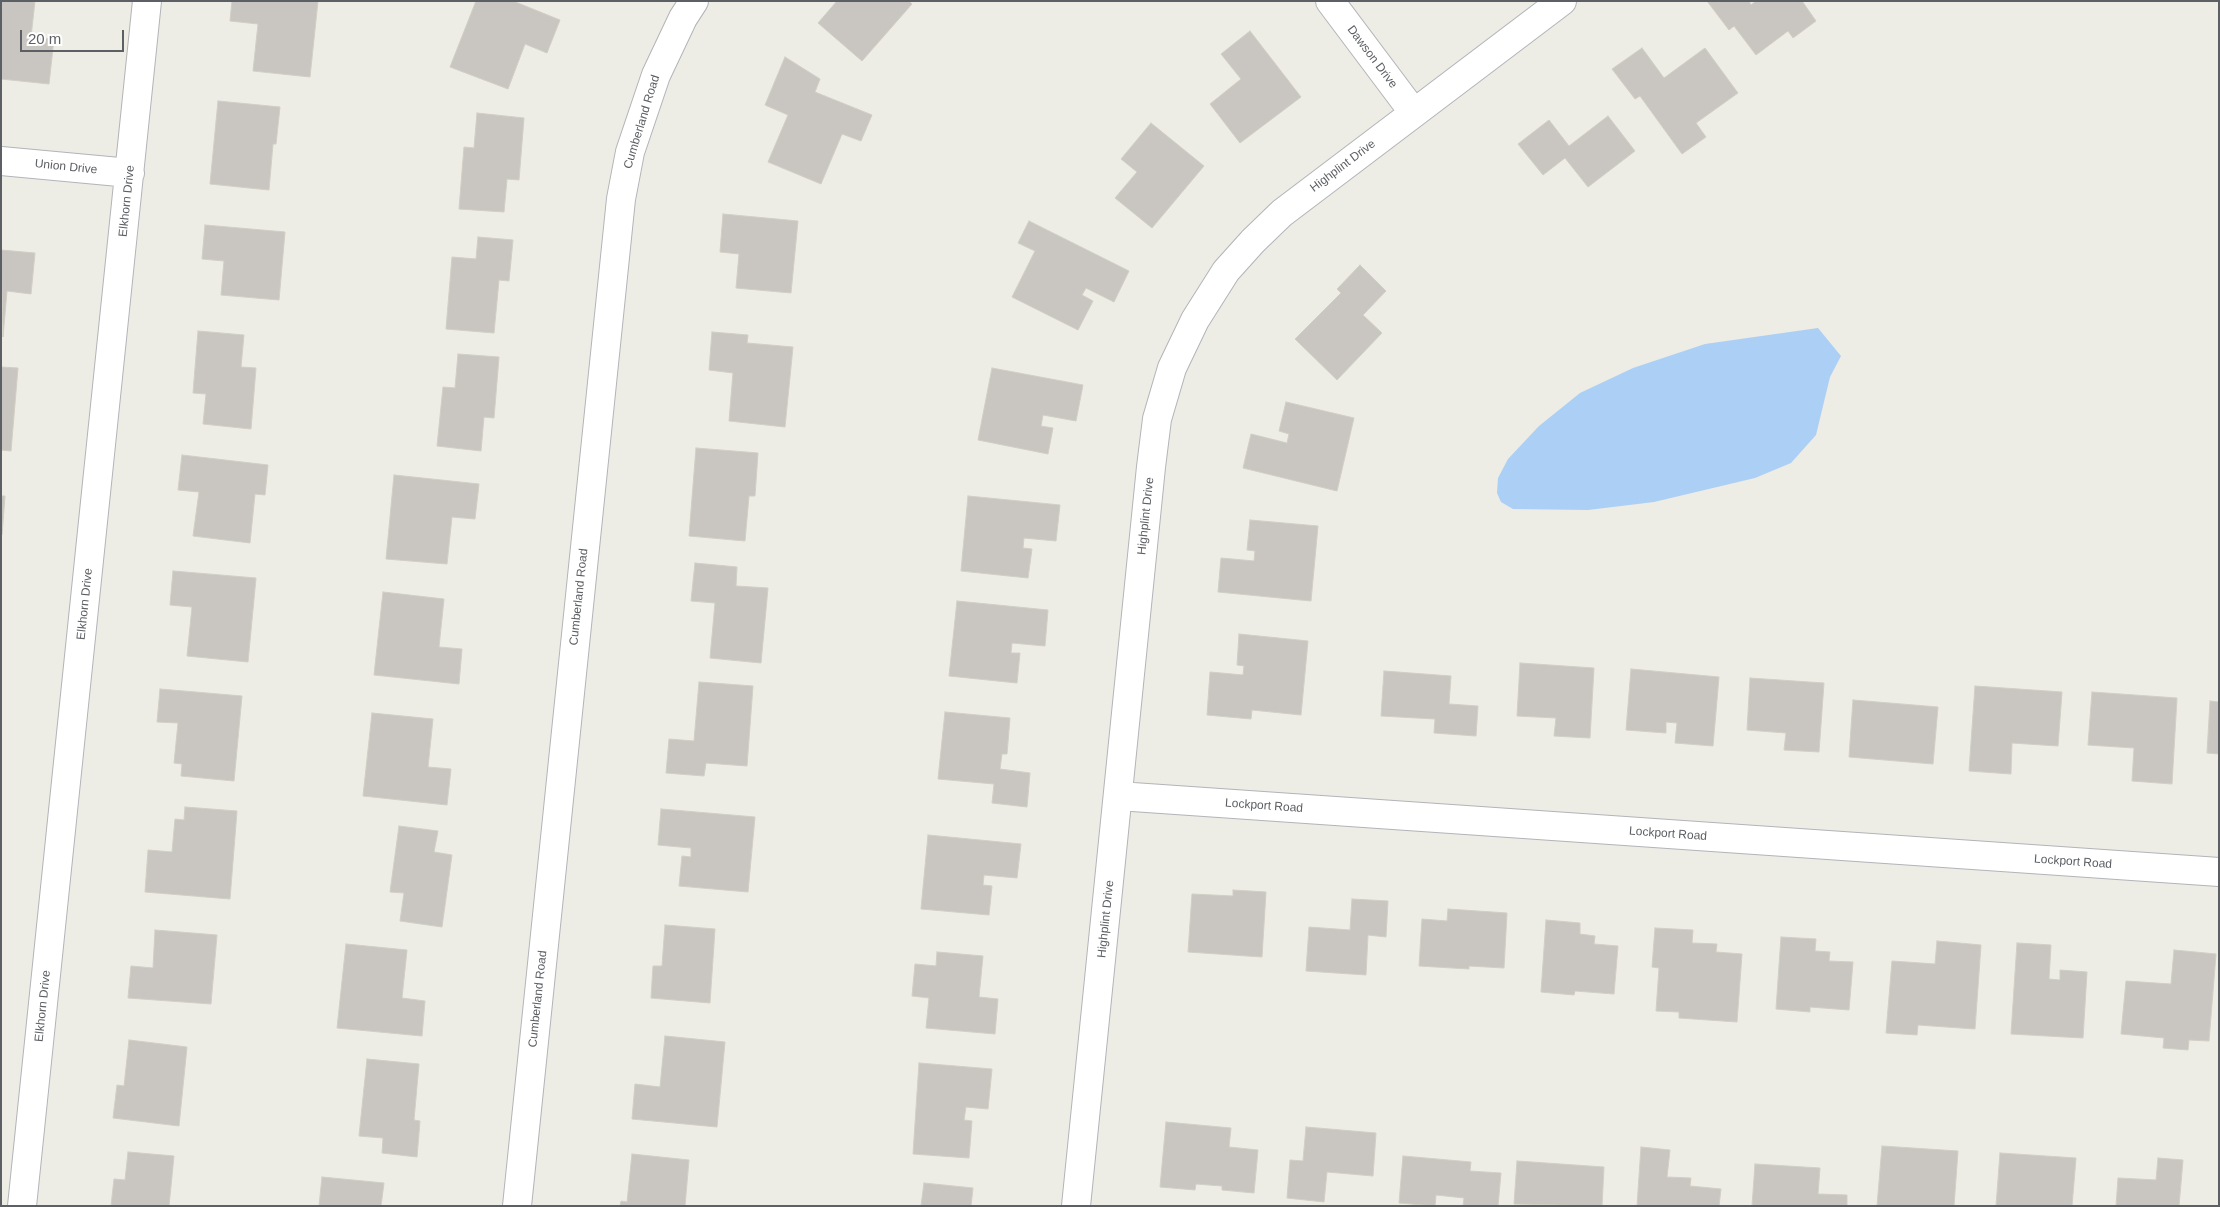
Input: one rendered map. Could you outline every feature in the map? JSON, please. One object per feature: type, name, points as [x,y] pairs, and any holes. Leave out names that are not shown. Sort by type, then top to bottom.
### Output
[{"type":"street","name":"Elkhorn Drive","points":[[22,1206],[147,1]]},
{"type":"street","name":"Cumberland Road","points":[[517,1206],[620,199],[630,152],[656,75],[683,18],[694,1]]},
{"type":"street","name":"Dawson Drive","points":[[1330,1],[1414,112]]},
{"type":"street","name":"Highplint Drive","points":[[1076,1206],[1151,467],[1158,418],[1172,368],[1195,320],[1226,271],[1282,213],[1562,1]]},
{"type":"street","name":"Union Drive","points":[[1,160],[130,173]]},
{"type":"street","name":"Lockport Road","points":[[1118,796],[2219,872]]},
{"type":"water","points":[[1818,328],[1841,356],[1830,377],[1816,435],[1791,463],[1755,478],[1654,502],[1588,510],[1513,509],[1501,502],[1497,493],[1498,478],[1508,459],[1539,426],[1580,393],[1633,368],[1705,344]]},
{"type":"building","points":[[1,1],[35,1],[31,37],[54,39],[49,84],[1,79]]},
{"type":"building","points":[[232,1],[318,1],[310,77],[253,71],[258,24],[230,21]]},
{"type":"building","points":[[476,1],[513,1],[560,20],[547,53],[525,44],[508,89],[450,67]]},
{"type":"building","points":[[837,1],[909,1],[912,4],[862,61],[818,23]]},
{"type":"building","points":[[1707,1],[1749,1],[1751,5],[1756,1],[1802,1],[1816,21],[1793,38],[1788,31],[1756,55],[1734,26],[1729,30]]},
{"type":"building","points":[[1250,31],[1301,97],[1240,143],[1210,104],[1241,79],[1221,54]]},
{"type":"building","points":[[1642,48],[1664,78],[1705,48],[1738,93],[1696,123],[1706,137],[1682,154],[1640,96],[1635,99],[1612,69]]},
{"type":"building","points":[[785,57],[820,79],[815,92],[872,115],[861,141],[842,134],[821,184],[768,162],[788,115],[765,105]]},
{"type":"building","points":[[218,101],[280,107],[276,144],[273,144],[269,190],[210,184]]},
{"type":"building","points":[[477,113],[524,118],[519,180],[507,179],[504,212],[459,209],[464,147],[474,148]]},
{"type":"building","points":[[1608,116],[1635,151],[1588,187],[1565,158],[1543,175],[1518,144],[1549,120],[1569,146]]},
{"type":"building","points":[[1151,123],[1204,166],[1152,228],[1115,198],[1137,172],[1121,159]]},
{"type":"building","points":[[723,214],[798,221],[791,293],[736,288],[739,254],[720,252]]},
{"type":"building","points":[[1029,221],[1129,271],[1114,302],[1086,288],[1082,295],[1093,301],[1078,330],[1012,297],[1035,251],[1018,243]]},
{"type":"building","points":[[205,225],[285,232],[279,300],[221,295],[224,261],[202,259]]},
{"type":"building","points":[[478,237],[513,240],[509,281],[499,280],[494,333],[446,329],[452,257],[476,259]]},
{"type":"building","points":[[1,250],[35,253],[31,294],[7,291],[3,337]]},
{"type":"building","points":[[1360,265],[1386,291],[1363,315],[1382,333],[1337,380],[1295,339],[1341,293],[1337,289]]},
{"type":"building","points":[[198,331],[244,335],[241,367],[256,368],[251,429],[203,424],[206,394],[193,393]]},
{"type":"building","points":[[712,332],[748,335],[747,343],[793,347],[785,427],[729,421],[733,373],[709,370]]},
{"type":"building","points":[[458,354],[499,357],[494,418],[484,417],[481,451],[437,446],[443,387],[455,388]]},
{"type":"building","points":[[1,367],[18,368],[11,451],[1,450]]},
{"type":"building","points":[[992,368],[1083,385],[1076,421],[1043,415],[1041,426],[1053,428],[1048,454],[978,440]]},
{"type":"building","points":[[1286,402],[1354,418],[1337,491],[1243,468],[1251,434],[1287,443],[1289,434],[1279,431]]},
{"type":"building","points":[[696,448],[758,453],[755,496],[749,496],[745,541],[689,536]]},
{"type":"building","points":[[182,455],[268,465],[265,495],[255,494],[250,543],[193,536],[199,492],[178,490]]},
{"type":"building","points":[[394,475],[479,484],[475,519],[452,517],[447,564],[386,559]]},
{"type":"building","points":[[1,496],[5,496],[2,535],[1,535]]},
{"type":"building","points":[[968,496],[1060,505],[1056,541],[1024,538],[1023,548],[1032,549],[1028,578],[961,571]]},
{"type":"building","points":[[1250,520],[1318,526],[1311,601],[1218,592],[1221,558],[1254,561],[1255,551],[1247,550]]},
{"type":"building","points":[[695,563],[737,567],[736,586],[768,588],[761,663],[710,658],[715,603],[691,601]]},
{"type":"building","points":[[173,571],[256,578],[248,662],[187,656],[192,607],[170,605]]},
{"type":"building","points":[[383,592],[444,599],[439,647],[462,649],[459,684],[374,675]]},
{"type":"building","points":[[957,601],[1048,610],[1045,646],[1012,643],[1011,653],[1020,653],[1017,683],[949,676]]},
{"type":"building","points":[[1239,634],[1308,641],[1301,715],[1252,710],[1251,719],[1207,715],[1210,672],[1243,675],[1244,666],[1237,665]]},
{"type":"building","points":[[1520,663],[1594,668],[1590,738],[1554,736],[1556,718],[1517,716]]},
{"type":"building","points":[[1631,669],[1719,677],[1713,746],[1675,743],[1677,723],[1666,722],[1666,733],[1626,730]]},
{"type":"building","points":[[1384,671],[1451,676],[1449,704],[1478,706],[1476,736],[1434,733],[1435,719],[1381,716]]},
{"type":"building","points":[[1750,678],[1824,683],[1819,752],[1784,750],[1786,733],[1747,730]]},
{"type":"building","points":[[699,682],[753,686],[747,766],[706,763],[704,776],[666,773],[669,739],[694,741]]},
{"type":"building","points":[[1975,686],[2062,692],[2058,746],[2012,743],[2011,774],[1969,771]]},
{"type":"building","points":[[160,689],[242,696],[234,781],[181,776],[182,764],[174,763],[178,723],[157,722]]},
{"type":"building","points":[[2092,692],[2177,698],[2172,784],[2132,781],[2134,748],[2088,745]]},
{"type":"building","points":[[1853,700],[1938,707],[1933,764],[1849,757]]},
{"type":"building","points":[[2210,701],[2219,702],[2219,754],[2207,753]]},
{"type":"building","points":[[945,712],[1010,718],[1007,754],[1002,754],[1000,769],[1030,773],[1027,807],[992,803],[994,784],[938,779]]},
{"type":"building","points":[[372,713],[433,719],[428,767],[451,769],[447,805],[363,796]]},
{"type":"building","points":[[185,807],[237,811],[230,899],[145,892],[148,850],[172,852],[175,819],[184,820]]},
{"type":"building","points":[[661,809],[755,817],[748,892],[679,886],[682,856],[691,857],[691,848],[658,845]]},
{"type":"building","points":[[399,826],[438,831],[434,852],[452,855],[442,927],[400,921],[404,893],[390,892]]},
{"type":"building","points":[[928,835],[1021,844],[1017,878],[984,875],[983,885],[992,886],[989,915],[921,909]]},
{"type":"building","points":[[1233,890],[1266,892],[1262,957],[1188,952],[1192,894],[1233,896]]},
{"type":"building","points":[[1352,899],[1388,901],[1386,937],[1368,935],[1366,975],[1306,971],[1309,927],[1350,930]]},
{"type":"building","points":[[1448,909],[1507,913],[1504,968],[1469,966],[1469,969],[1419,966],[1422,919],[1447,921]]},
{"type":"building","points":[[1546,920],[1580,923],[1580,934],[1595,936],[1594,944],[1618,946],[1614,994],[1575,991],[1574,995],[1541,992]]},
{"type":"building","points":[[665,925],[715,929],[710,1003],[651,998],[653,966],[662,966]]},
{"type":"building","points":[[1655,928],[1693,930],[1692,943],[1717,944],[1716,952],[1742,954],[1737,1022],[1679,1018],[1679,1012],[1656,1011],[1659,968],[1652,967]]},
{"type":"building","points":[[155,930],[217,935],[211,1004],[128,998],[131,966],[153,968]]},
{"type":"building","points":[[1781,937],[1816,939],[1815,951],[1830,952],[1829,961],[1853,962],[1849,1010],[1810,1007],[1810,1012],[1776,1009]]},
{"type":"building","points":[[1937,941],[1981,945],[1975,1029],[1918,1025],[1917,1035],[1886,1033],[1892,961],[1935,964]]},
{"type":"building","points":[[2017,943],[2051,945],[2049,979],[2060,980],[2060,970],[2087,972],[2083,1038],[2011,1034]]},
{"type":"building","points":[[346,944],[407,950],[402,998],[425,1001],[422,1036],[337,1028]]},
{"type":"building","points":[[2174,950],[2216,954],[2209,1041],[2189,1040],[2188,1050],[2163,1048],[2164,1038],[2121,1034],[2126,981],[2171,984]]},
{"type":"building","points":[[937,952],[983,956],[979,997],[998,999],[995,1034],[926,1028],[929,998],[912,996],[915,964],[936,966]]},
{"type":"building","points":[[665,1036],[725,1042],[717,1127],[632,1119],[635,1084],[660,1087]]},
{"type":"building","points":[[129,1040],[187,1047],[179,1126],[113,1118],[117,1085],[124,1086]]},
{"type":"building","points":[[367,1059],[419,1064],[414,1120],[420,1121],[417,1157],[382,1153],[383,1138],[359,1136]]},
{"type":"building","points":[[919,1063],[992,1069],[988,1109],[966,1107],[964,1120],[972,1121],[969,1158],[913,1154]]},
{"type":"building","points":[[1166,1122],[1231,1128],[1229,1147],[1258,1150],[1254,1193],[1222,1190],[1222,1186],[1196,1184],[1195,1190],[1160,1187]]},
{"type":"building","points":[[1306,1127],[1376,1133],[1373,1176],[1327,1172],[1324,1202],[1287,1198],[1290,1160],[1303,1161]]},
{"type":"building","points":[[1882,1146],[1958,1151],[1954,1206],[1877,1206]]},
{"type":"building","points":[[1641,1147],[1670,1150],[1667,1177],[1691,1178],[1690,1186],[1721,1189],[1719,1206],[1637,1206]]},
{"type":"building","points":[[128,1152],[174,1156],[169,1206],[111,1206],[114,1179],[125,1180]]},
{"type":"building","points":[[2000,1153],[2076,1158],[2072,1206],[1996,1206]]},
{"type":"building","points":[[632,1154],[689,1160],[685,1206],[620,1206],[621,1201],[627,1202]]},
{"type":"building","points":[[1403,1156],[1471,1162],[1470,1171],[1501,1173],[1498,1206],[1463,1206],[1464,1198],[1436,1195],[1435,1206],[1399,1203]]},
{"type":"building","points":[[2158,1158],[2183,1160],[2179,1206],[2116,1206],[2118,1178],[2156,1180]]},
{"type":"building","points":[[1517,1161],[1604,1167],[1602,1206],[1514,1204]]},
{"type":"building","points":[[1755,1164],[1820,1168],[1818,1194],[1847,1195],[1847,1206],[1752,1206]]},
{"type":"building","points":[[322,1177],[384,1183],[381,1206],[319,1206]]},
{"type":"building","points":[[924,1183],[973,1188],[971,1206],[921,1206]]}]
